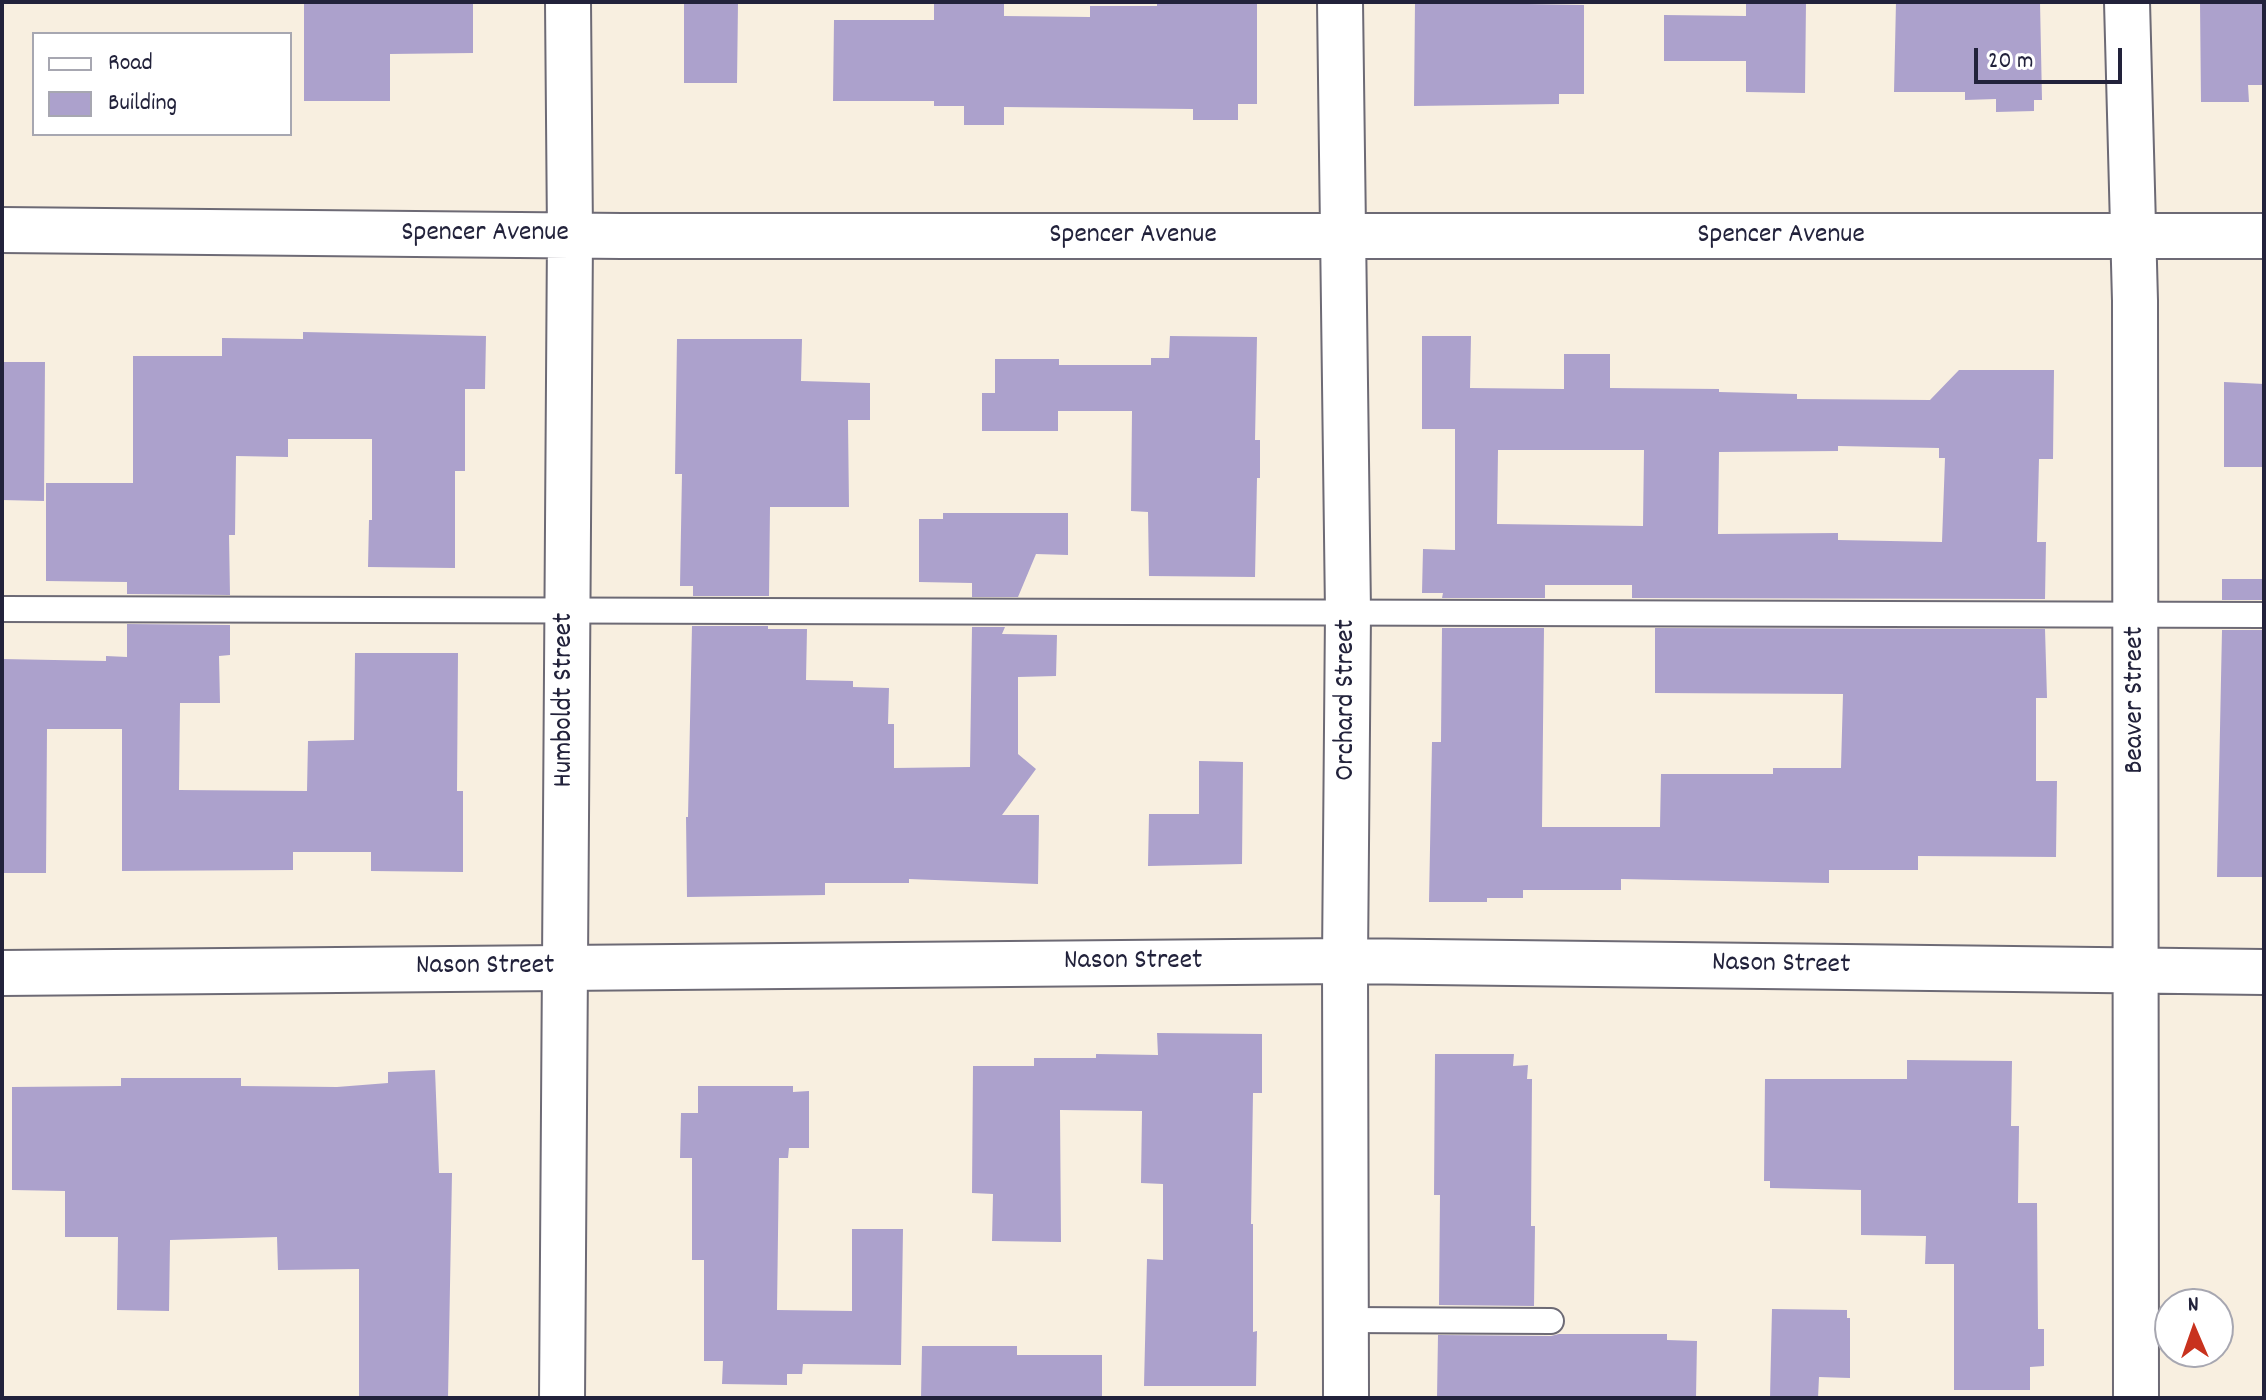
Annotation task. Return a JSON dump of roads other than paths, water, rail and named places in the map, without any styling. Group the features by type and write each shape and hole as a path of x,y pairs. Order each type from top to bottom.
{"street":[{"name":"Humboldt Street","path":"562,1398 570,235 568,2"},
{"name":"Orchard Street","path":"1340,2 1348,612 1346,1398"},
{"name":"Beaver Street","path":"2127,2 2137,615 2136,1398"},
{"name":"Spencer Avenue","path":"2,230 570,235 2264,236"},
{"name":"Nason Street","path":"2,973 1345,961 2264,972"}],"lane":[{"path":"2,609 2264,615"},
{"path":"1346,1320 1551,1321"}]}
